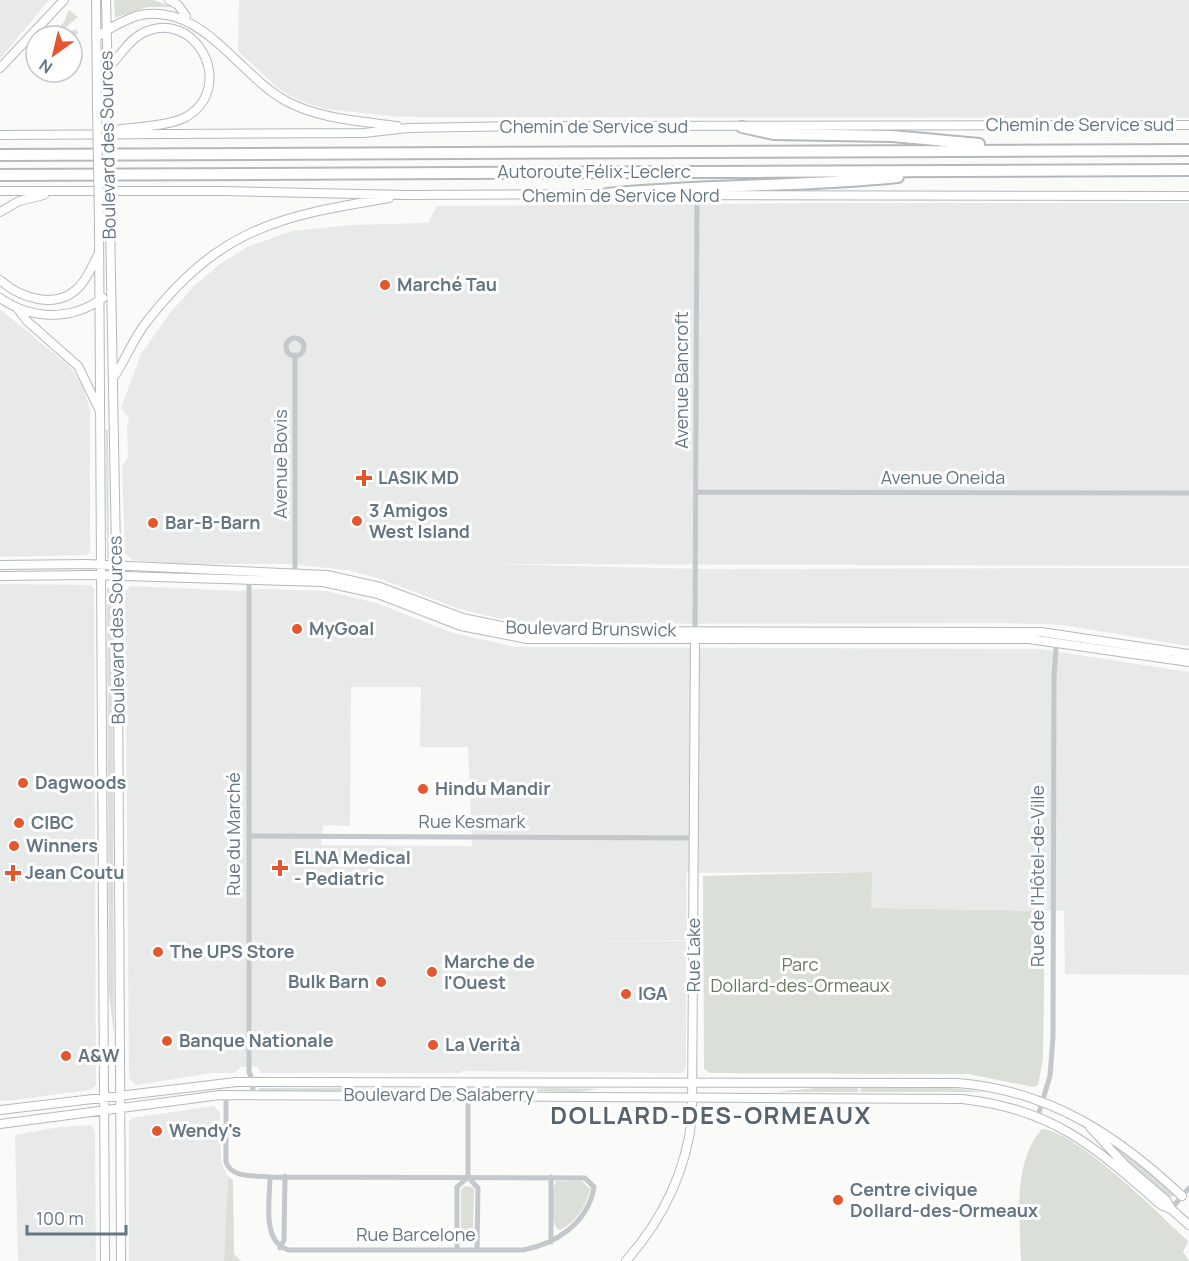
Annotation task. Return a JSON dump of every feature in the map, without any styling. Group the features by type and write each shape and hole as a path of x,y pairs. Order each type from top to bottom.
{"highway":[{"path":"742,127 774,134 892,136 1045,150"},
{"name":"Autoroute Félix-Leclerc","path":"0,154 1189,150"},
{"name":"Autoroute Félix-Leclerc","path":"0,175 1189,170"},
{"path":"607,194 681,186 828,184 961,171"}],"main road":[{"path":"0,68 64,0"},
{"name":"Boulevard des Sources","path":"96,0 100,300 105,1261"},
{"name":"Boulevard des Sources","path":"106,0 117,576 121,1261"},
{"path":"169,0 178,5 186,17"},
{"path":"96,38 106,29 149,12 170,12 186,17 203,28 268,89 297,107 324,115 408,128"},
{"path":"92,134 173,122 186,117 202,102 210,77 207,58 200,46 184,33 167,28 153,29 136,37 109,67"},
{"name":"Chemin de Service sud","path":"0,135 172,136 364,133 408,128 1189,125"},
{"path":"0,191 54,193"},
{"name":"Chemin de Service Nord","path":"54,193 222,191 405,195 1189,196"},
{"path":"0,212 19,201 54,193"},
{"path":"112,379 148,319 208,258 231,242 284,219 405,195"},
{"path":"0,280 26,296 45,300 59,298 81,285 99,254"},
{"path":"0,298 18,309 37,314 57,315 80,310 111,292"},
{"path":"18,309 27,321 78,366 99,409"},
{"name":"Boulevard Brunswick","path":"0,565 101,565 309,581 353,587 387,597 455,624 511,637 1013,631 1189,662"},
{"name":"Boulevard Brunswick","path":"0,576 249,576 296,572 358,580 458,617 506,628 546,632 695,635"},
{"name":"Rue Lake","path":"626,1261 657,1221 675,1186 689,1141 694,1096 695,635"},
{"name":"Boulevard Brunswick","path":"1056,638 1189,654"},
{"name":"Boulevard De Salaberry","path":"0,1110 218,1083 253,1082 957,1083 999,1089 1043,1102 1084,1122 1117,1140 1182,1196"},
{"name":"Boulevard De Salaberry","path":"0,1124 226,1095 962,1098 1010,1107 1038,1116 1083,1140 1161,1205 1171,1209"},
{"path":"33,1107 34,1120"},
{"name":"Boulevard De Salaberry","path":"1084,1122 1125,1165 1166,1200 1171,1209 1189,1225"}],"street":[{"name":"Avenue Bancroft","path":"695,635 697,196"},
{"name":"Avenue Bovis","path":"295,355 296,572"},
{"name":"Avenue Oneida","path":"697,492 1189,493"},
{"name":"Rue du Marché","path":"249,576 249,1072 253,1082 253,1095"},
{"name":"Rue de l'Hôtel-de-Ville","path":"1038,1116 1051,1069 1053,1037 1056,638"},
{"name":"Rue Kesmark","path":"249,836 694,838"},
{"path":"468,1082 468,1177 478,1188 477,1250"},
{"name":"Rue Barcelone","path":"226,1095 228,1167 236,1174 270,1177 585,1178 594,1187 587,1209 577,1223 551,1242 523,1250 280,1248"},
{"path":"270,1177 271,1235 280,1248 284,1240 285,1176"},
{"path":"457,1250 457,1187 468,1177"},
{"path":"551,1177 551,1242"},
{"path":"1171,1209 1189,1188"}],"shaded area":[{"path":"0,0 49,0 29,24 24,24 24,30 0,59"},
{"path":"239,0 1189,0 1189,118 400,117 325,109 298,100 280,90 238,51"},
{"path":"1189,203 1189,566 489,564 703,569 1189,568 1189,646 1062,625 1006,623 523,624 459,609 381,579 347,570 288,564 181,564 132,560 125,553 122,467 128,457 127,425 129,418 121,408 141,354 170,313 194,286 220,264 247,247 292,231 350,225 428,223 437,206"},
{"path":"0,309 69,366 83,387 90,410 90,551 87,555 0,557"},
{"path":"0,584 91,585 94,589 96,1085 90,1090 0,1101"},
{"path":"130,586 239,591 262,589 326,591 376,603 453,633 515,647 1040,649 1189,672 1189,975 1065,974 1064,911 871,908 871,872 686,873 687,940 578,942 686,941 686,1067 682,1073 462,1071 461,1073 261,1073 257,1066 241,1067 234,1073 212,1073 136,1085 129,1078 125,593","holes":["351,687 421,687 420,747 468,747 472,846 321,845 323,825 350,826"]},
{"path":"214,1106 220,1113 221,1161 228,1177 224,1261 129,1261 129,1121 132,1118"},
{"path":"92,1125 95,1133 96,1261 18,1261 15,1135 59,1127"}],"green space":[{"path":"114,0 153,0 173,7 148,7 115,18"},
{"path":"69,10 78,17 70,24 62,24"},
{"path":"106,430 108,430 109,559 107,559"},
{"path":"107,588 112,588 114,1035 109,991"},
{"name":"Parc Dollard-des-Ormeaux","path":"872,872 871,908 1045,911 1043,1059 1038,1085 1033,1087 968,1074 710,1073 704,1069 703,876"},
{"path":"259,1088 425,1088 374,1092 259,1091"},
{"path":"815,1088 858,1088 858,1092 775,1092"},
{"path":"861,1088 953,1088 986,1092 860,1092"},
{"path":"601,1089 577,1092 495,1090"},
{"path":"1042,1129 1058,1134 1076,1144 1118,1176 1188,1241 1183,1252 1189,1261 1021,1261 1019,1210 1022,1174 1032,1142"},
{"path":"1116,1141 1176,1196 1166,1197 1126,1163 1111,1146"},
{"path":"228,1177 233,1180 234,1254 241,1261 224,1261"},
{"path":"556,1181 582,1181 590,1189 579,1213 559,1230 554,1221 552,1207"},
{"path":"465,1186 474,1188 473,1237 467,1244 461,1239 461,1190"}],"place":[{"name":"Marché Tau","path":"385,285"},
{"name":"LASIK MD","path":"364,478"},
{"name":"3 Amigos West Island","path":"357,521"},
{"name":"Bar-B-Barn","path":"153,523"},
{"name":"MyGoal","path":"297,629"},
{"name":"Dagwoods","path":"23,783"},
{"name":"Hindu Mandir","path":"423,789"},
{"name":"CIBC","path":"19,823"},
{"name":"Winners","path":"14,846"},
{"name":"ELNA Medical - Pediatric","path":"280,868"},
{"name":"Jean Coutu","path":"13,873"},
{"name":"The UPS Store","path":"158,952"},
{"name":"Marche de l'Ouest","path":"432,972"},
{"name":"Bulk Barn","path":"381,982"},
{"name":"IGA","path":"626,994"},
{"name":"Banque Nationale","path":"167,1041"},
{"name":"La Verità","path":"433,1045"},
{"name":"A&W","path":"66,1056"},
{"name":"Wendy's","path":"157,1131"},
{"name":"Centre civique Dollard-des-Ormeaux","path":"838,1200"}],"district":[{"name":"DOLLARD-DES-ORMEAUX","path":"711,1116"}]}
